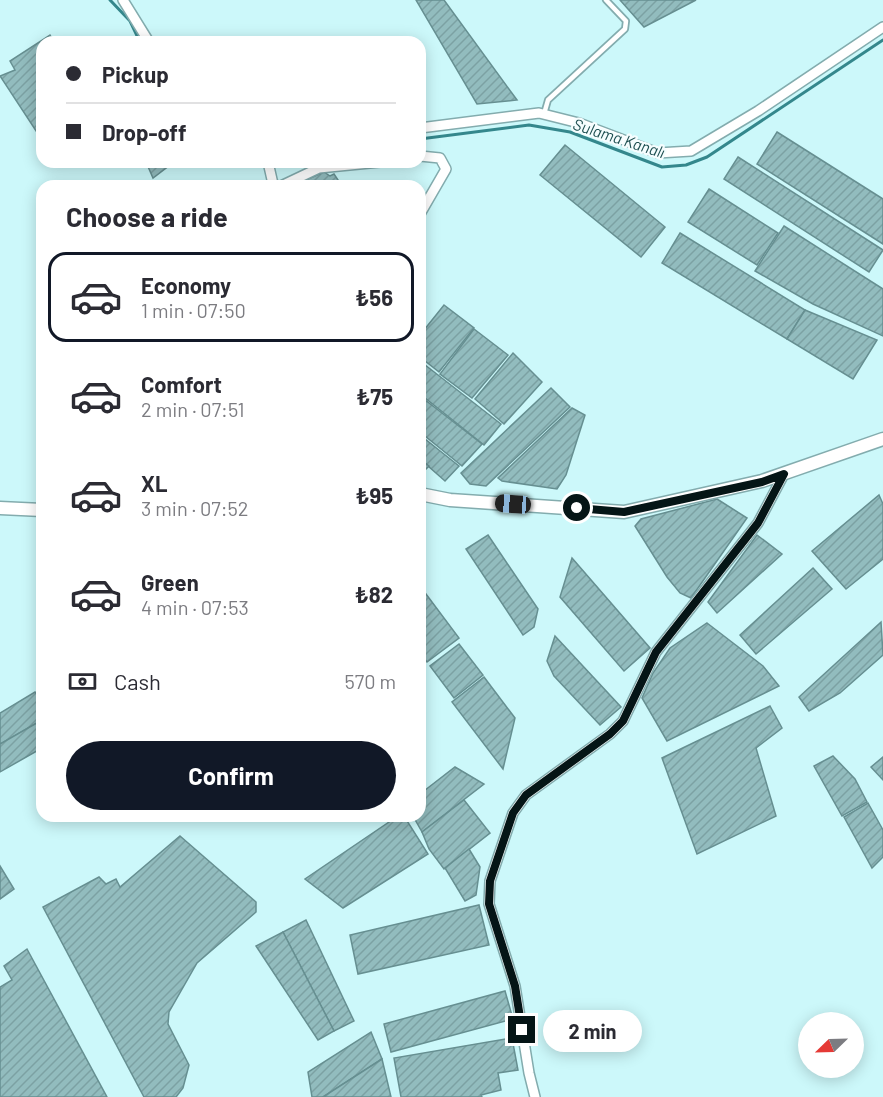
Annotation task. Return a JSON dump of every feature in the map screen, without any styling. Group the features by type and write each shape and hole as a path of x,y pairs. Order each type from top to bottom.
{"street":[{"path":"123,0 145,36"},
{"path":"426,127 518,115 544,114 579,123 658,153 690,151 759,111 883,27"},
{"path":"426,157 440,158 446,169 426,204"},
{"path":"292,180 319,168"},
{"path":"426,495 450,500 624,512 762,482 883,439"},
{"path":"535,1097 515,986 489,904 490,881 513,813 526,795 610,734 623,721 656,652 758,523 784,474"},
{"path":"0,508 36,510"}],"lane":[{"path":"544,114 548,100 625,28 626,21 606,0"}],"building":[{"path":"416,0 444,0 517,100 477,104"},
{"path":"620,0 696,0 644,27"},
{"path":"36,44 36,131 0,76 15,70 10,61"},
{"path":"777,132 883,199 883,244 757,164"},
{"path":"565,145 665,227 641,257 540,175"},
{"path":"738,157 883,250 869,272 724,179"},
{"path":"149,168 166,168 153,178"},
{"path":"324,172 330,176 334,174 338,180 306,180"},
{"path":"709,189 778,233 757,265 688,222"},
{"path":"784,226 883,289 883,336 813,304 755,271"},
{"path":"680,233 805,310 787,339 662,263"},
{"path":"444,305 474,328 439,372 426,362 426,328"},
{"path":"805,310 877,340 853,379 787,339"},
{"path":"474,329 508,355 472,398 440,374"},
{"path":"513,353 542,382 504,424 475,399"},
{"path":"426,366 501,424 484,445 426,399"},
{"path":"551,388 570,407 486,486 470,484 461,473"},
{"path":"426,401 482,444 462,466 426,437"},
{"path":"572,408 585,415 566,475 557,489 502,481 498,478"},
{"path":"426,440 459,466 445,481 426,464"},
{"path":"879,495 883,504 883,559 846,589 812,551"},
{"path":"717,499 747,518 691,598 680,593 667,577 635,526 641,519"},
{"path":"488,535 538,609 534,627 523,635 466,549"},
{"path":"757,535 782,554 717,613 708,602"},
{"path":"572,558 650,648 624,671 560,597"},
{"path":"813,568 832,589 756,654 740,635"},
{"path":"426,594 459,638 426,661"},
{"path":"881,622 883,655 840,693 809,711 799,697"},
{"path":"707,623 763,666 779,686 667,741 642,698 653,673 670,648"},
{"path":"555,636 621,707 600,725 554,676 547,661"},
{"path":"459,644 483,675 454,698 430,666"},
{"path":"484,677 515,718 503,769 452,702"},
{"path":"36,693 36,723 0,744 0,713"},
{"path":"770,706 782,728 756,748 776,816 697,854 662,758"},
{"path":"36,723 36,751 0,772 0,744"},
{"path":"833,756 855,779 867,802 842,816 814,766"},
{"path":"883,757 883,780 871,767"},
{"path":"455,767 484,784 422,832 416,822 426,822 426,789"},
{"path":"464,800 490,833 444,869 429,849 422,832"},
{"path":"868,803 883,830 883,857 872,868 844,817"},
{"path":"389,822 408,822 428,854 343,908 305,879"},
{"path":"180,836 256,902 256,912 197,963 169,1012 168,1024 189,1065 183,1088 176,1097 144,1097 43,907 99,877 106,884 116,879 120,887"},
{"path":"469,849 480,867 476,895 465,901 445,868"},
{"path":"0,866 14,889 0,899"},
{"path":"479,905 489,945 358,974 350,935"},
{"path":"306,920 354,1021 334,1031 283,932"},
{"path":"283,932 334,1031 318,1040 256,946"},
{"path":"27,949 107,1097 0,1097 0,987 12,980 4,966"},
{"path":"505,991 513,1019 391,1052 384,1024"},
{"path":"371,1032 382,1059 323,1097 312,1097 308,1072"},
{"path":"512,1038 518,1070 498,1073 501,1090 481,1095 482,1097 401,1097 394,1058"},
{"path":"382,1059 391,1097 323,1097"}],"waterway":[{"name":"Sulama Kanalı","path":"110,0 130,21 137,36"},
{"name":"Sulama Kanalı","path":"426,138 529,125 570,132 662,167 686,165 707,157 883,40"}],"route":[{"path":"522,1030 515,986 489,904 490,881 513,813 526,795 610,734 623,721 656,652 758,523 775,495 784,474 762,482 624,512 577,508"}]}
